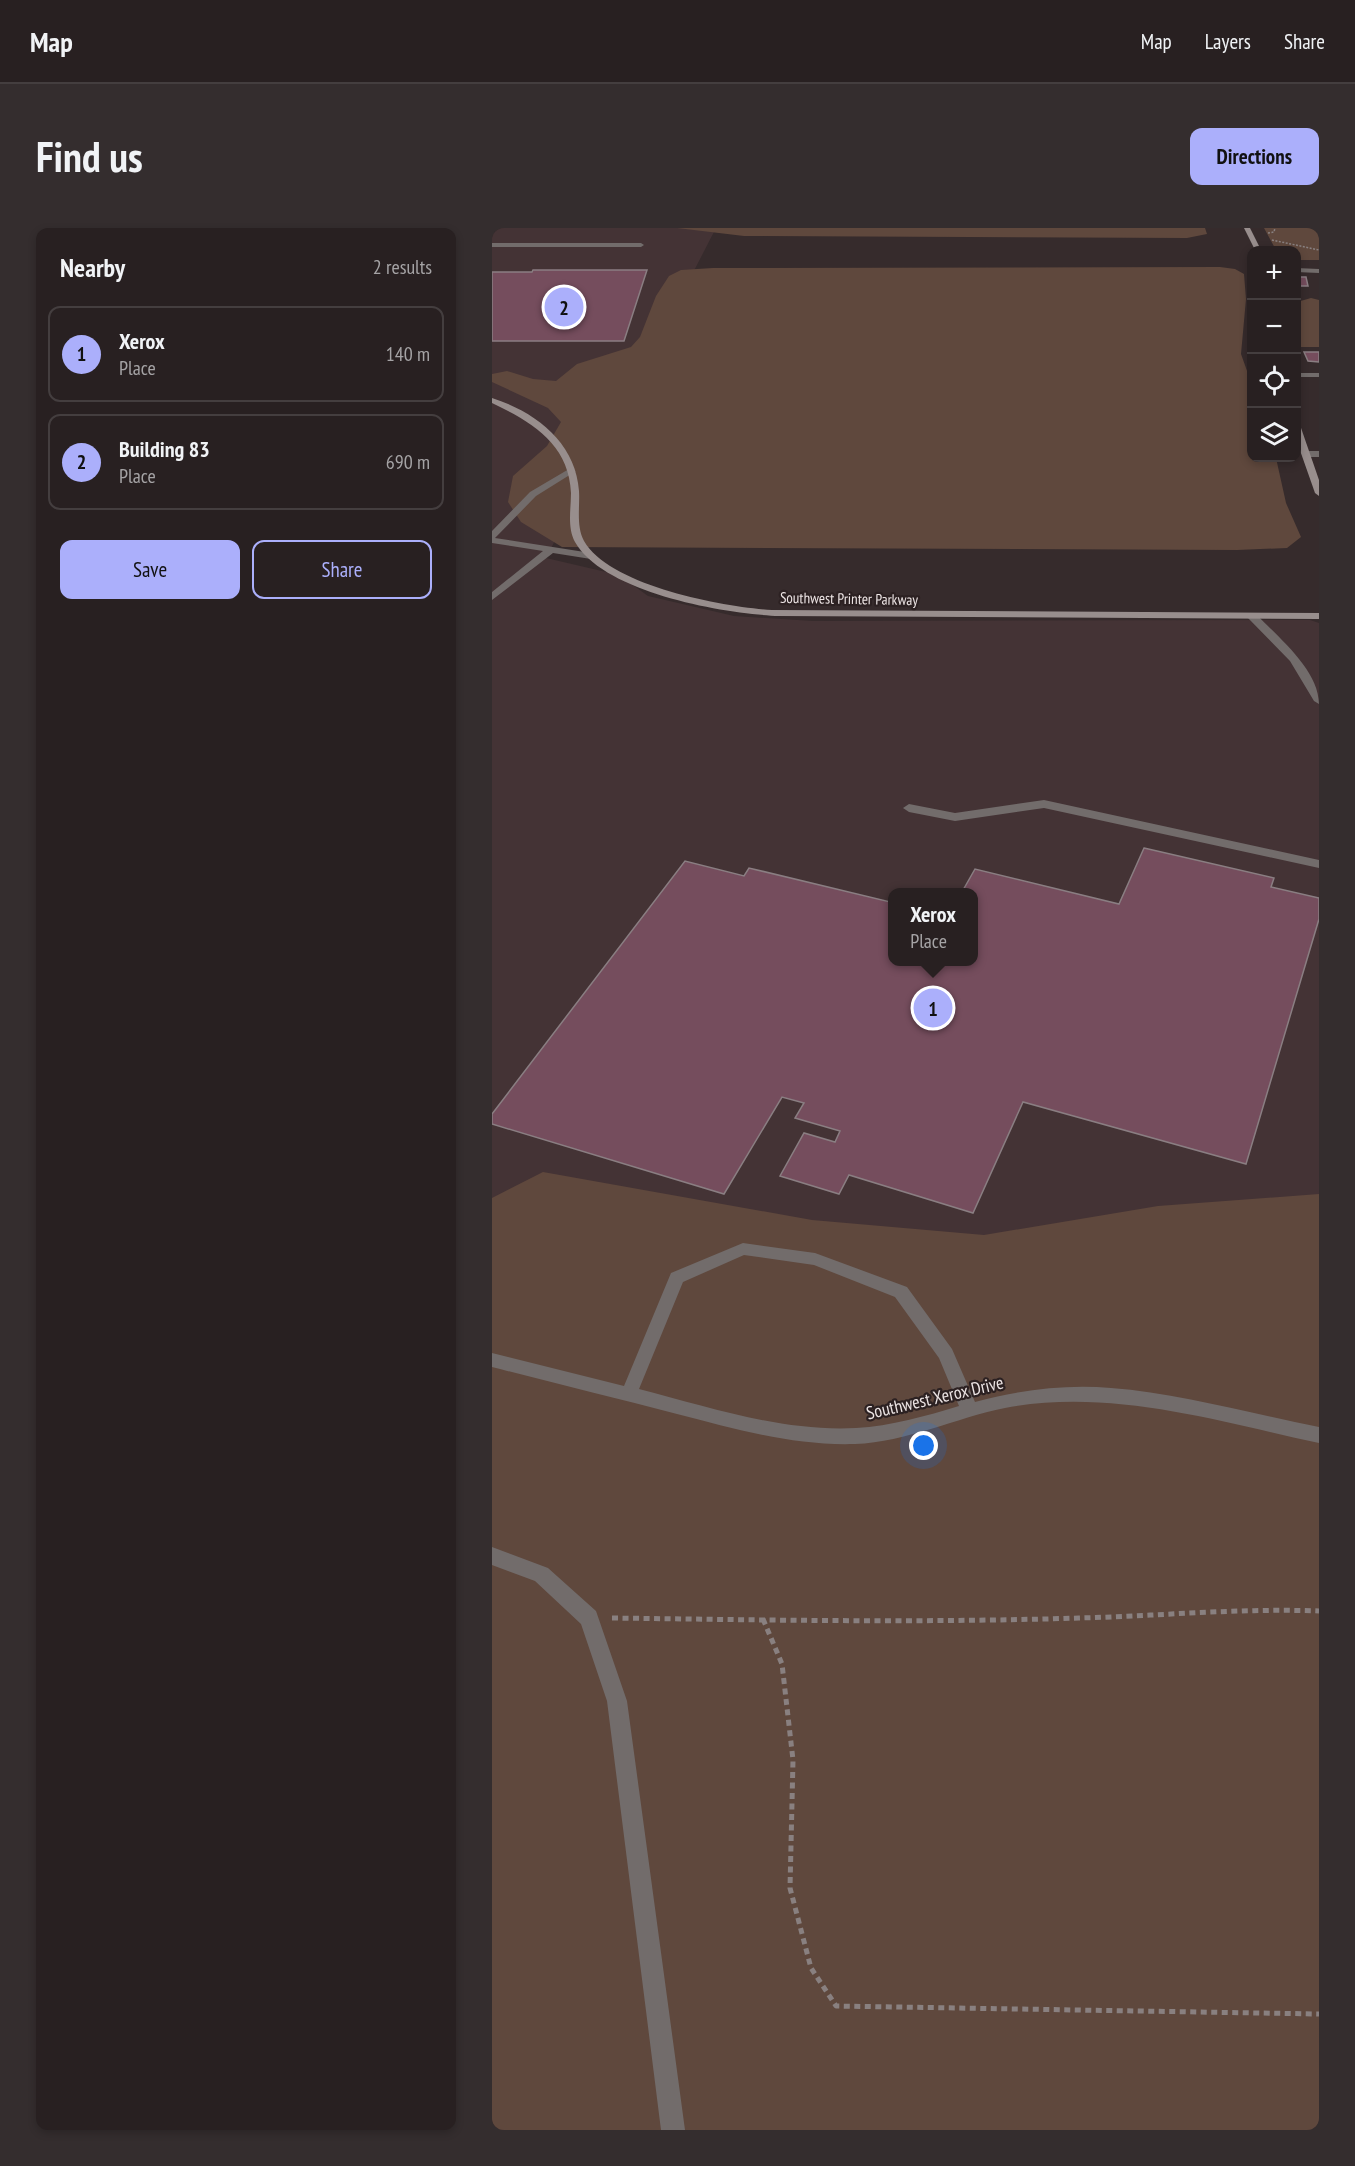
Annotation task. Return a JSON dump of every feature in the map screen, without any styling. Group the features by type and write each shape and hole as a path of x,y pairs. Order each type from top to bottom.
{"street":[{"path":"1247,228 1256,246"},
{"path":"492,245 641,245"},
{"path":"1301,262 1319,263"},
{"path":"1301,270 1319,271"},
{"path":"1301,375 1319,375"},
{"name":"Southwest Printer Parkway","path":"492,400 517,411 546,431 567,456 572,471 576,531 584,548 591,556 619,575 657,590 706,604 751,612 834,614 1319,616"},
{"path":"1301,437 1319,493"},
{"path":"1308,454 1319,454"},
{"path":"492,538 533,494 572,471"},
{"path":"492,538 591,556"},
{"path":"492,597 549,550"},
{"path":"1252,616 1294,659 1319,701"},
{"path":"909,808 954,817 1044,804 1319,864"},
{"path":"628,1395 677,1278 743,1249 815,1259 901,1292 946,1354 970,1411"},
{"name":"Southwest Xerox Drive","path":"492,1360 755,1426 806,1434 856,1436 905,1429 1005,1401 1057,1395 1111,1395 1164,1403 1319,1435"},
{"path":"492,1556 541,1574 589,1618 617,1701 673,2130"}],"path":[{"path":"1267,233 1274,232 1275,228"},
{"path":"1271,240 1319,250"},
{"path":"589,1618 870,1621 1079,1618 1269,1609 1319,1611"},
{"path":"763,1619 782,1664 793,1760 790,1888 811,1968 836,2006 1319,2014"}],"shaded area":[{"path":"492,228 716,228 546,558 619,575 648,596 734,616 813,621 1310,620 1319,623 1319,2130 492,2130"},
{"path":"677,228 1205,228 1207,234 1187,238 744,236"},
{"path":"1264,228 1319,228 1319,260 1301,260 1301,246 1274,246"},
{"path":"1220,267 1235,269 1244,274 1246,299 1241,354 1247,371 1247,462 1277,462 1286,503 1301,537 1287,548 1237,550 562,547 521,522 508,502 513,476 547,446 561,422 548,408 492,382 492,374 507,371 533,379 556,381 577,364 631,347 640,337 656,296 669,276 681,270 713,268"},
{"path":"1311,298 1319,300 1319,347 1301,347 1301,301"},
{"path":"543,1172 812,1220 984,1235 1158,1206 1319,1194 1319,2130 492,2130 492,1198"}],"building":[{"path":"533,270 647,270 624,341 492,341 492,272 532,272"},
{"path":"1301,277 1306,277 1308,286 1301,286"},
{"path":"1304,352 1319,352 1319,362 1308,361"},
{"path":"1144,848 1274,878 1271,887 1319,898 1319,919 1246,1164 1023,1102 973,1213 849,1175 839,1194 780,1176 804,1133 835,1142 840,1131 795,1118 804,1103 782,1097 724,1194 492,1124 492,1114 685,861 744,876 749,868 888,902 888,966 978,966 978,888 964,888 975,869 1119,904"}],"place":[{"name":"Building 83","path":"564,307"},
{"name":"Xerox","path":"933,1008"}]}
